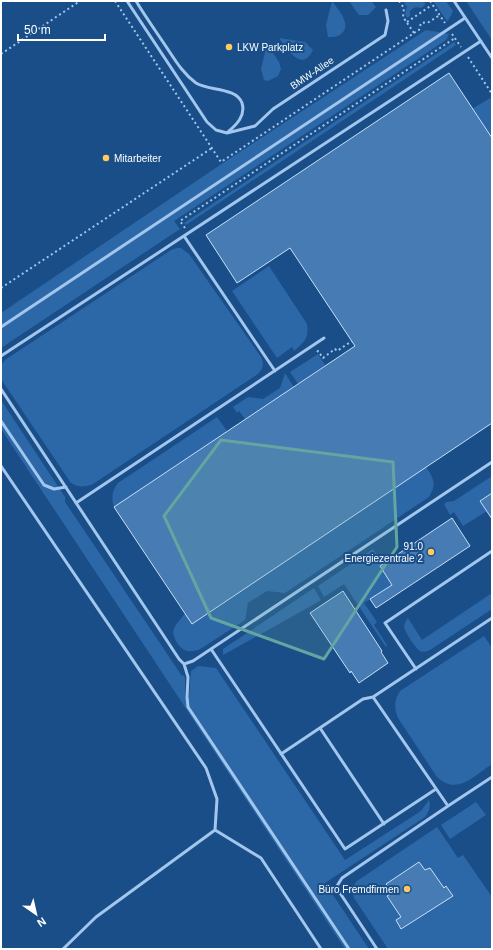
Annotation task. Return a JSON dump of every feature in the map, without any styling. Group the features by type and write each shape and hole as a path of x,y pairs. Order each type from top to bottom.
{"lane":[{"path":"127,1 207,122 216,130 227,133 238,123 242,113 242,102 232,92 197,84 187,76 136,1"},
{"path":"454,1 492,58"},
{"name":"BMW-Allee","path":"227,133 255,126 272,109 385,34 388,21 386,10"},
{"path":"1,327 465,18"},
{"path":"1,356 481,41"},
{"path":"184,236 275,371"},
{"path":"76,503 324,338"},
{"path":"1,389 179,659 184,664 188,677 188,707 349,949"},
{"path":"1,421 44,485 54,488 66,487"},
{"path":"184,664 193,661 492,462"},
{"path":"1,466 206,768 217,799 215,830"},
{"path":"416,669 385,623 492,551"},
{"path":"282,754 363,699 373,697 492,618"},
{"path":"211,648 345,850 436,789"},
{"path":"373,697 448,806"},
{"path":"320,728 384,824"},
{"path":"377,949 340,893 337,886 342,878 492,777"},
{"path":"63,949 96,917 215,830"},
{"path":"215,830 262,858 321,949"}],"path":[{"path":"1,54 80,1"},
{"path":"115,1 221,162 419,30 421,23 429,22 440,15"},
{"path":"399,1 404,8 403,17 414,33"},
{"path":"407,22 433,5"},
{"path":"188,233 180,221 455,38"},
{"path":"1,288 212,148"},
{"path":"312,356 318,351 323,358 335,349 337,351 352,341"}],"highlighted area":[{"path":"221,440 393,462 397,547 324,659 211,618 164,516"}],"shaded area":[{"path":"332,1 344,20 345,28 338,36 328,37 326,25"},
{"path":"349,1 371,1 376,7 368,15 359,15"},
{"path":"403,1 425,1 425,4 421,8 416,7 412,9 410,11 410,16 407,18 405,14 407,7"},
{"path":"433,1 446,1 453,11 447,21"},
{"path":"466,1 492,1 492,40"},
{"path":"426,30 449,34 446,40 174,221 180,229 1,348 1,313 220,165"},
{"path":"279,38 305,42 313,50 309,57 300,59 290,53"},
{"path":"454,42 456,45 186,225 184,223"},
{"path":"267,44 279,62 281,69 278,76 268,81 264,80 261,69"},
{"path":"492,97 492,138 472,109"},
{"path":"181,248 189,254 261,357 263,364 262,368 258,374 93,484 87,486 74,485 71,483 1,379 2,364 5,360 171,250"},
{"path":"269,266 307,324 307,336 301,345 294,351 292,347 277,358 232,291"},
{"path":"318,354 325,365 298,384 290,372"},
{"path":"285,373 294,387 245,419 239,411 237,413 233,407 248,397 263,399 280,388"},
{"path":"1,400 65,497 65,502 182,676 184,675 185,697 189,697 191,671 198,666 216,668 345,860 421,811 429,800 430,805 428,813 425,817 325,883 369,949 345,949 1,429"},
{"path":"217,417 227,431 114,507 113,494 118,483"},
{"path":"426,467 434,482 433,489 429,497 285,593 267,591 248,603 245,620 202,648 194,651 187,651 178,645 173,634 173,630 185,613"},
{"path":"492,476 492,493 480,501 487,511 463,526 454,512 450,515 444,504 454,501"},
{"path":"373,549 383,564 380,567 398,593 395,596 389,587 364,603 377,622 374,625 387,645 386,647 344,584 324,597 318,586"},
{"path":"314,588 321,600 223,655 223,649"},
{"path":"492,593 492,609 425,652 418,650 404,627 404,624 408,618 422,640"},
{"path":"484,636 492,648 492,764 465,782 452,785 437,777 398,718 395,707 396,701 400,691"},
{"path":"476,802 486,815 450,839 441,825"},
{"path":"437,827 458,858 463,855 492,897 492,949 388,949 354,898 353,889 357,881"}],"building":[{"path":"449,73 492,138 492,423 192,624 114,507 355,346 290,248 237,283 206,235"},
{"path":"492,493 492,519 480,501"},
{"name":"91.0 Energiezentrale 2","path":"452,518 470,546 376,608 370,599 392,585 380,566"},
{"path":"343,591 382,651 381,652 388,663 359,683 351,671 350,673 310,613"},
{"path":"419,862 425,870 430,868 444,888 446,886 453,896 401,929 396,920 401,917 387,896 392,893 386,884"}],"place":[{"name":"LKW Parkplatz","path":"229,47"},
{"name":"Mitarbeiter","path":"106,158"},
{"name":"91.0 Energiezentrale 2","path":"431,552"},
{"name":"Büro Fremdfirmen","path":"407,889"}]}
